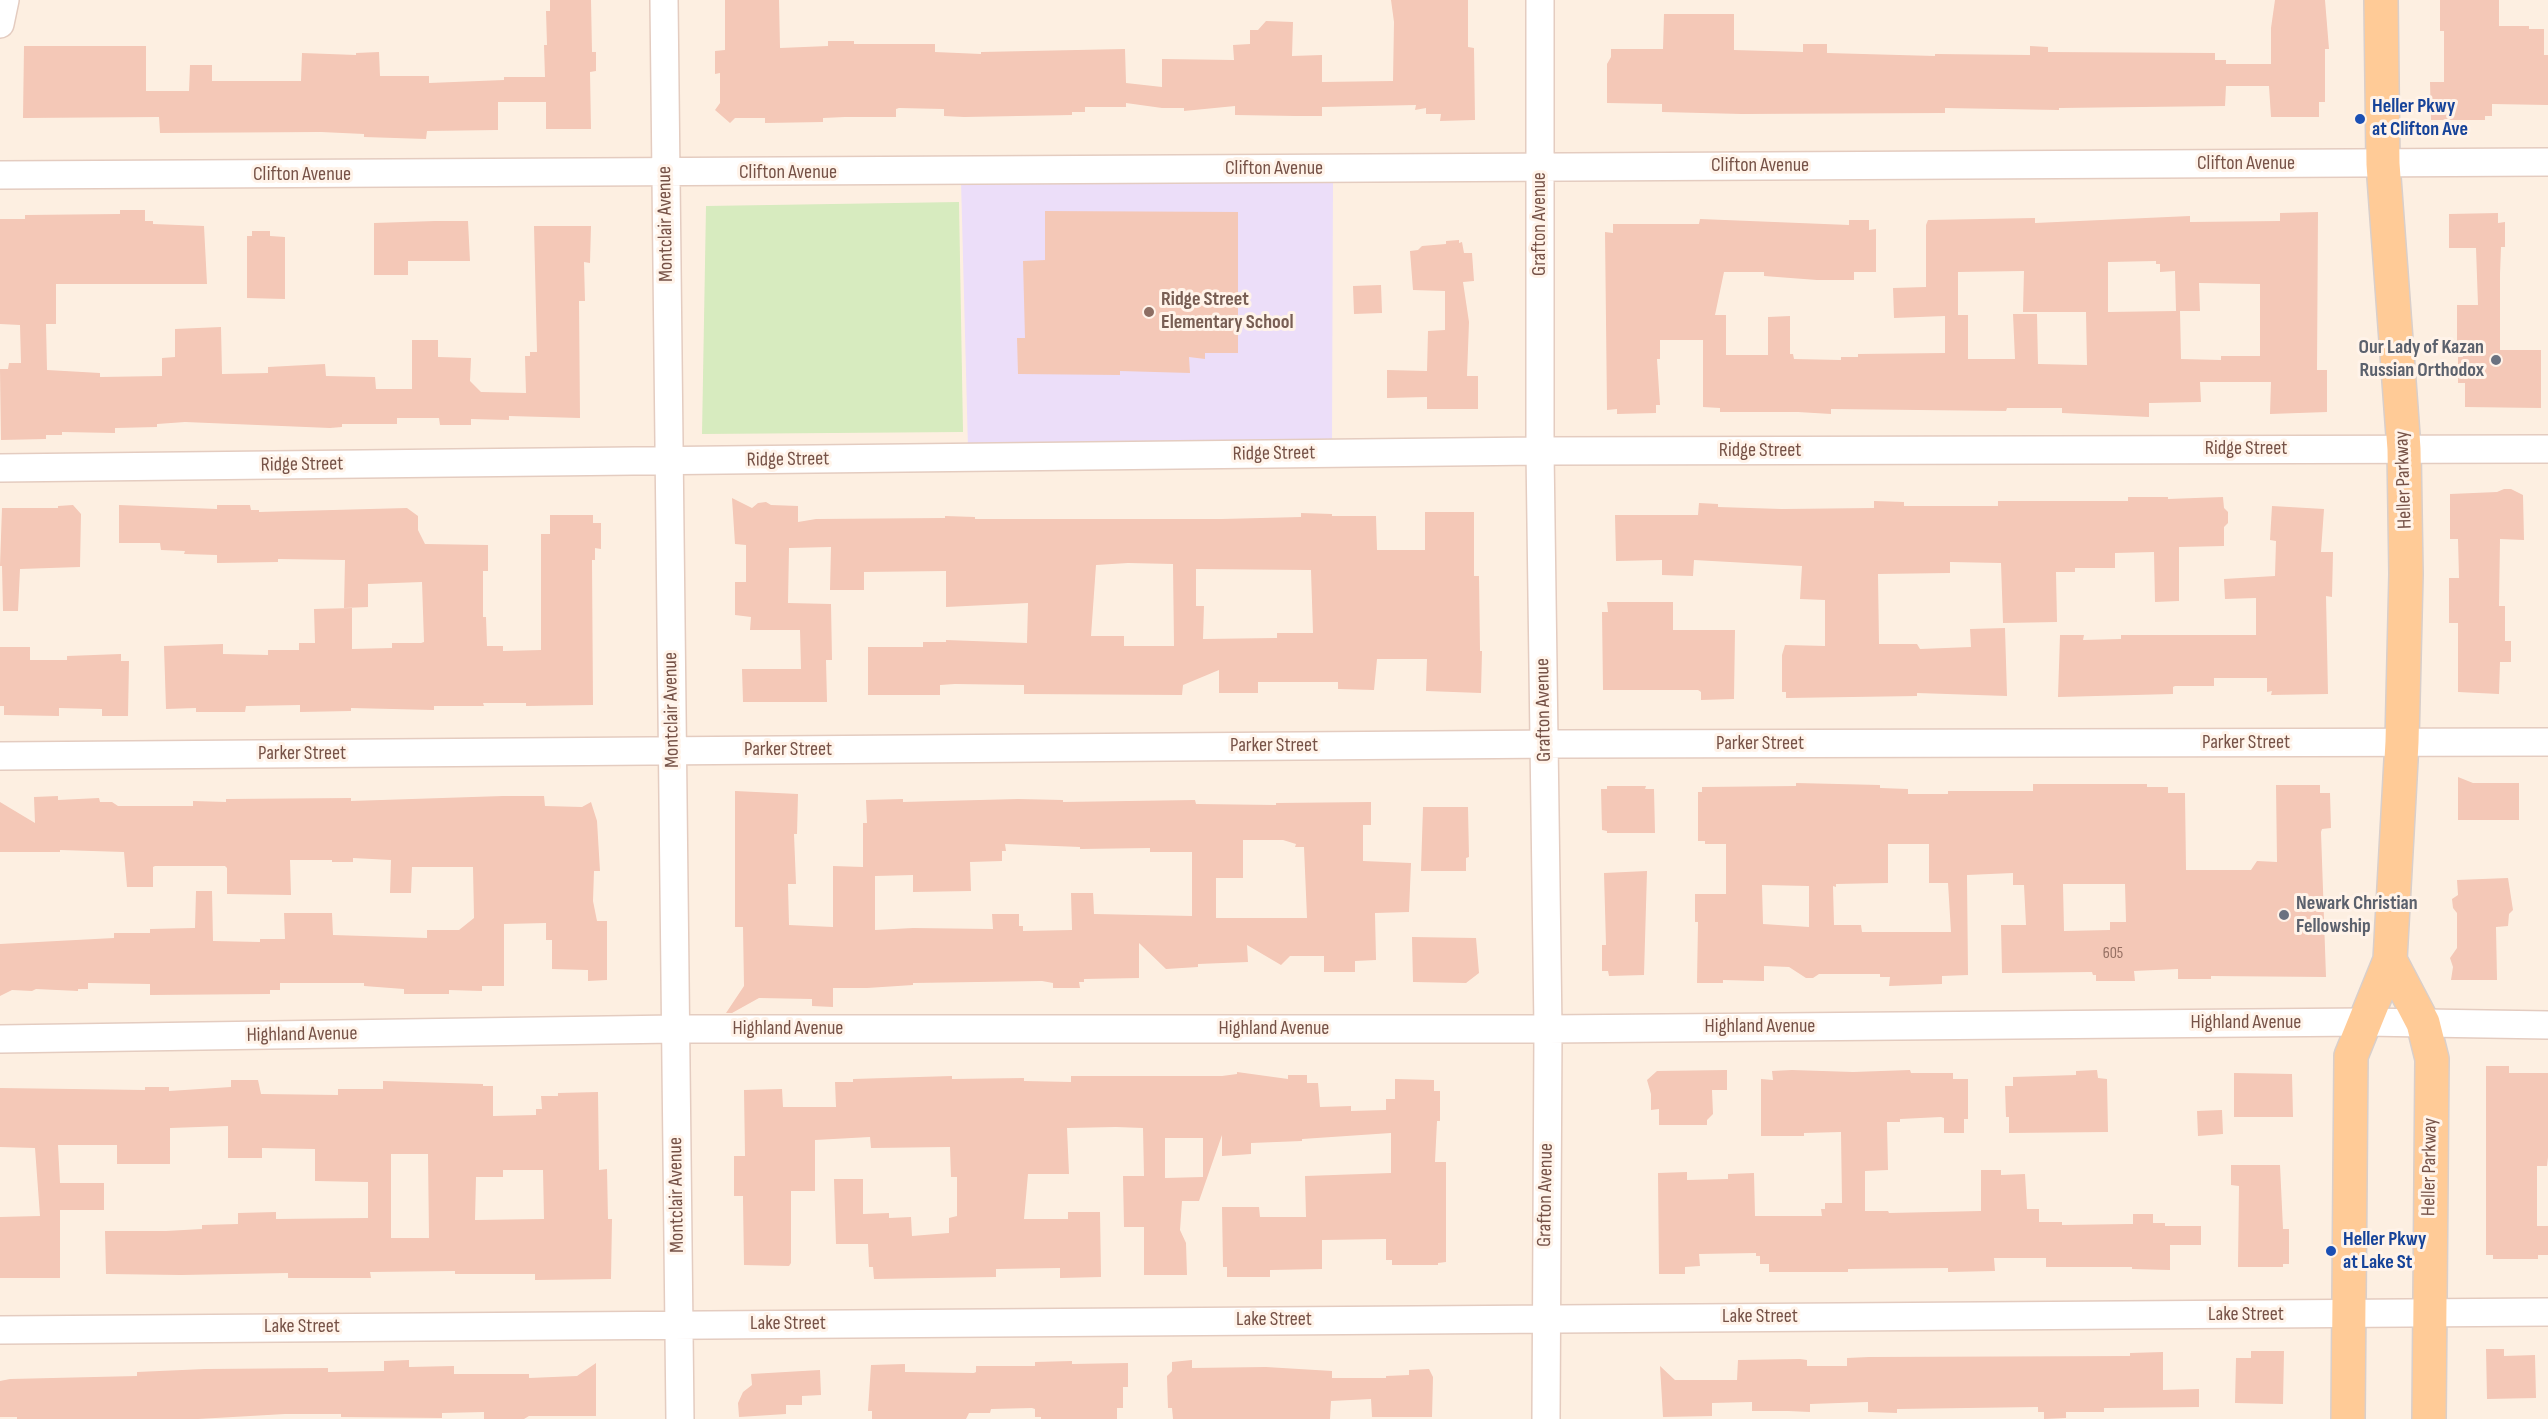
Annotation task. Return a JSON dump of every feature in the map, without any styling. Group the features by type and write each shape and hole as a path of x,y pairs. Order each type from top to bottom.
{"main road":[{"name":"Heller Parkway","path":"2348,1419 2351,1056 2390,960 2403,742 2406,574 2404,449 2383,164 2381,0"},
{"name":"Heller Parkway","path":"2390,960 2424,1023 2432,1059 2428,1313 2429,1419"}],"street":[{"path":"0,24 5,0"},
{"name":"Montclair Avenue","path":"664,0 680,1419"},
{"name":"Grafton Avenue","path":"1539,0 1540,451 1548,1029 1546,1419"},
{"name":"Clifton Avenue","path":"0,176 2548,162"},
{"name":"Ridge Street","path":"0,468 1540,451 2548,449"},
{"name":"Parker Street","path":"0,756 1545,744 2548,742"},
{"name":"Highland Avenue","path":"0,1039 675,1029 1548,1029 2365,1022 2548,1025"},
{"name":"Lake Street","path":"0,1330 2548,1312"}],"shaded area":[{"name":"Ridge Street Elementary School","path":"1333,178 1332,444 968,449 961,181"}],"green space":[{"path":"959,202 963,432 702,434 706,206"}],"building":[{"path":"550,0 591,0 592,52 596,52 596,71 590,72 591,129 546,129 546,102 498,102 498,130 427,131 426,139 364,137 364,134 321,132 160,133 159,117 23,118 24,46 146,46 146,91 189,91 190,65 212,65 212,81 301,81 302,53 356,55 356,53 379,52 380,76 429,76 429,83 504,80 504,77 545,77 546,11 550,11"},
{"path":"725,0 779,0 780,48 828,46 828,41 854,41 854,44 935,44 935,52 981,54 981,52 1125,49 1126,83 1162,87 1162,59 1234,60 1233,45 1250,44 1250,30 1258,30 1266,21 1293,22 1292,56 1322,55 1322,82 1393,81 1394,22 1391,0 1468,0 1468,47 1474,48 1475,120 1440,121 1441,114 1426,114 1426,108 1415,110 1416,105 1322,107 1322,116 1296,116 1235,115 1235,106 1184,111 1184,108 1162,108 1126,103 1126,107 1085,107 1085,112 1072,112 1072,115 964,117 944,116 944,109 899,108 896,109 896,117 823,118 823,122 765,123 765,118 735,118 730,123 715,110 720,103 720,73 715,74 715,51 725,50"},
{"path":"2275,0 2325,0 2329,49 2325,49 2325,102 2319,102 2319,117 2271,117 2269,86 2226,86 2225,106 2059,108 2059,110 1945,108 1945,113 1742,114 1662,112 1662,104 1607,103 1607,64 1611,57 1611,49 1663,49 1664,14 1734,14 1734,50 1803,52 1803,44 1827,44 1827,53 1935,56 1935,54 2030,55 2030,46 2048,47 2048,52 2215,53 2215,60 2226,60 2226,64 2271,64 2271,28"},
{"path":"2440,0 2499,0 2499,26 2529,26 2529,29 2544,29 2544,55 2548,55 2548,105 2492,104 2492,116 2485,116 2485,120 2431,120 2430,82 2444,82 2444,31 2440,31"},
{"path":"120,210 145,210 145,221 153,221 153,224 204,226 207,284 56,284 56,324 46,324 47,370 100,373 100,377 162,376 162,358 175,357 175,329 221,327 222,374 268,373 268,367 325,364 326,376 375,377 376,389 412,389 412,340 438,340 438,357 471,358 470,381 481,392 526,393 525,356 530,356 530,352 537,352 534,226 591,226 590,263 584,262 585,301 579,301 580,418 509,416 509,420 471,419 471,425 440,425 439,418 397,418 397,424 342,424 342,427 330,428 185,422 157,424 157,427 115,428 115,433 62,432 62,435 46,435 46,439 1,440 0,369 8,369 9,363 21,363 20,325 0,324 0,219 25,219 25,215 120,214"},
{"path":"1045,211 1238,212 1238,353 1205,353 1205,359 1189,357 1190,373 1120,371 1120,375 1018,374 1017,338 1025,338 1023,261 1045,260"},
{"path":"2318,212 2317,370 2327,370 2327,412 2270,414 2271,382 2200,382 2201,402 2149,403 2149,417 2062,413 2062,408 2007,408 2006,411 1831,409 1831,414 1720,412 1720,408 1703,407 1703,340 1660,340 1660,359 1657,359 1660,405 1656,405 1656,413 1617,414 1617,409 1607,410 1605,232 1613,233 1613,224 1699,224 1700,219 1849,225 1849,220 1869,220 1869,230 1876,229 1876,272 1854,272 1854,280 1817,280 1764,276 1764,272 1724,272 1715,315 1726,315 1726,355 1768,355 1768,317 1790,316 1790,354 1793,354 1794,359 1841,360 1841,357 1858,357 1858,354 1945,353 1945,316 1894,318 1893,288 1926,287 1926,225 1928,220 2035,218 2035,223 2190,216 2190,222 2280,221 2280,213","holes":["2156,261 2156,264 2160,264 2160,272 2175,271 2176,311 2108,312 2108,262","2024,271 2023,312 2086,312 2087,365 2038,364 2037,314 2013,314 2015,359 1968,359 1968,315 1958,315 1958,272","2199,283 2260,284 2260,356 2221,356 2221,360 2181,359 2180,311 2200,311"]},
{"name":"Our Lady of Kazan Russian Orthodox","path":"2498,213 2498,223 2505,222 2505,247 2501,247 2500,350 2541,350 2541,408 2465,407 2465,383 2458,383 2458,357 2463,357 2457,341 2457,305 2478,305 2476,248 2449,248 2449,214"},
{"path":"468,221 470,261 408,261 408,275 374,275 374,223"},
{"path":"252,231 270,231 270,236 285,237 285,299 247,298 247,236 252,236"},
{"path":"1459,240 1459,243 1462,242 1464,253 1472,253 1474,281 1463,282 1469,322 1467,376 1478,376 1478,409 1427,409 1427,397 1387,398 1387,370 1427,371 1428,331 1445,330 1445,291 1413,290 1410,251 1418,250 1422,246 1446,244 1446,241"},
{"path":"1381,285 1382,313 1354,314 1353,286"},
{"path":"2511,489 2523,495 2524,540 2500,539 2499,606 2505,606 2505,641 2511,641 2511,662 2500,662 2499,694 2458,692 2458,623 2449,623 2449,578 2459,578 2458,539 2450,539 2450,494 2497,492"},
{"path":"2128,497 2168,497 2168,499 2223,497 2224,508 2228,512 2228,523 2224,527 2224,546 2179,547 2179,601 2155,602 2154,552 2115,553 2115,568 2075,568 2075,572 2056,572 2057,622 2003,623 2001,563 1950,562 1950,573 1878,574 1879,644 1917,644 1920,649 1971,647 1970,629 2005,628 2007,696 1917,693 1917,696 1786,698 1786,692 1782,692 1782,655 1785,645 1825,646 1825,600 1800,599 1802,566 1694,560 1693,576 1662,575 1662,560 1616,561 1615,515 1698,515 1699,503 1718,504 1718,507 1782,509 1874,508 1874,501 1904,502 1904,506 1998,506 1998,501 2128,501"},
{"path":"732,498 752,508 758,503 766,502 771,505 798,506 798,522 816,519 945,518 945,516 975,517 975,519 1221,519 1301,517 1301,513 1376,516 1377,550 1425,550 1425,512 1474,512 1474,576 1479,576 1480,651 1482,651 1481,693 1426,691 1427,659 1377,659 1374,690 1338,689 1338,682 1258,682 1258,693 1219,693 1219,670 1183,685 1182,695 1024,694 1024,685 955,684 940,685 940,695 868,695 868,647 923,647 923,642 946,642 946,640 1027,643 1028,603 946,607 946,571 864,572 864,590 830,590 831,547 789,548 788,603 831,604 832,660 826,660 827,702 743,702 742,669 801,669 800,630 750,630 751,617 735,615 735,582 746,582 746,545 735,544","holes":["1173,564 1174,646 1124,646 1124,636 1091,636 1096,565","1196,569 1311,570 1313,633 1277,633 1277,638 1203,639 1204,606 1196,606"]},
{"path":"73,505 81,514 80,567 20,569 18,611 3,611 2,566 0,566 2,508 58,508 58,506"},
{"path":"119,505 217,509 217,505 250,505 251,510 259,510 259,512 407,508 418,516 418,530 425,544 488,545 488,571 483,571 483,617 486,617 487,646 503,646 503,651 541,650 541,534 550,534 550,515 593,515 593,523 601,523 601,549 595,548 595,560 592,560 593,705 526,706 526,703 483,703 484,706 434,706 434,710 351,708 351,711 300,712 300,705 246,706 245,712 196,712 196,708 166,709 164,646 223,644 223,654 268,655 268,650 299,650 299,643 315,643 314,609 352,608 352,649 392,648 392,643 421,643 424,642 422,582 368,584 368,607 344,608 345,560 278,559 278,562 217,563 217,555 184,554 185,551 161,550 160,543 119,543"},
{"path":"2272,506 2324,509 2321,552 2333,552 2332,597 2326,596 2328,694 2271,695 2272,691 2267,692 2267,678 2214,678 2214,686 2175,686 2173,694 2058,697 2060,635 2084,635 2083,640 2121,639 2121,635 2256,635 2256,598 2225,599 2224,579 2275,576 2276,541 2270,540"},
{"path":"1607,602 1673,602 1673,630 1735,630 1734,699 1701,700 1701,692 1698,690 1603,690 1602,612 1608,612"},
{"path":"0,647 30,647 30,660 67,660 67,656 121,654 121,661 129,661 128,716 102,716 102,709 59,708 59,716 4,715 4,706 0,706"},
{"path":"2458,777 2473,783 2519,783 2519,820 2458,820"},
{"path":"1796,783 1880,785 1880,788 1908,789 1908,794 1948,794 1948,791 2033,791 2033,784 2147,784 2147,787 2168,787 2168,793 2185,793 2186,870 2251,870 2257,861 2277,862 2276,785 2320,785 2320,793 2330,793 2331,828 2322,829 2321,832 2326,977 2211,976 2211,979 2178,979 2178,969 2134,971 2135,981 2096,981 2096,975 2092,972 2002,973 2001,925 2026,925 2024,885 2013,885 2013,873 1967,875 1968,975 1942,976 1942,984 1889,986 1890,977 1880,977 1880,974 1819,974 1813,978 1806,978 1789,967 1764,966 1764,981 1723,980 1723,983 1697,983 1698,922 1695,922 1695,894 1726,894 1726,844 1705,844 1705,841 1698,841 1698,792 1702,792 1702,787 1796,786","holes":["1888,844 1929,844 1929,883 1948,883 1951,932 1862,932 1861,925 1834,925 1833,886 1836,887 1836,884 1888,883","2063,884 2125,884 2126,922 2110,922 2110,930 2064,931","1762,885 1809,886 1809,927 1763,924"]},
{"path":"1607,786 1646,786 1645,789 1654,789 1655,833 1607,833 1602,830 1601,789 1607,789"},
{"path":"735,791 798,794 797,834 794,834 796,884 788,884 789,925 833,927 833,866 863,867 863,823 867,823 866,800 903,799 903,802 1018,799 1063,800 1063,802 1195,800 1196,804 1276,805 1276,803 1371,802 1371,825 1363,825 1363,861 1411,863 1409,912 1375,913 1376,960 1355,961 1355,972 1324,972 1324,956 1290,956 1281,965 1247,945 1248,962 1198,964 1198,967 1166,969 1139,943 1139,978 1084,979 1084,982 1079,982 1080,988 1053,988 1053,983 1042,981 913,983 913,985 867,988 833,988 833,1007 812,1006 812,999 759,998 732,1013 726,1013 744,986 743,927 735,927","holes":["1243,840 1283,840 1296,844 1295,847 1304,847 1307,918 1216,918 1216,878 1243,878","1005,844 1080,847 1080,849 1150,848 1150,852 1192,852 1192,916 1094,914 1093,893 1071,893 1072,930 1023,931 1023,926 1019,926 1019,914 992,914 993,929 875,930 875,876 913,875 913,892 971,891 970,862 1002,861 1002,851 1006,851"]},
{"path":"58,796 58,800 99,798 100,802 112,802 118,806 193,806 193,801 226,802 226,799 351,798 351,801 503,796 544,796 545,806 582,807 591,802 597,821 600,871 594,871 593,901 597,921 607,921 607,980 588,981 588,970 552,969 552,940 546,940 546,923 504,924 504,986 482,986 482,991 449,990 449,994 404,994 404,989 364,986 364,983 280,983 280,990 270,990 270,994 150,995 150,984 88,983 88,989 78,989 78,991 12,990 0,996 0,944 114,938 114,933 150,933 150,929 195,928 196,891 212,891 213,941 260,942 260,939 285,939 284,913 332,913 333,935 427,938 427,930 459,930 474,918 473,867 412,867 411,893 390,893 391,860 353,858 353,862 332,862 332,860 290,860 291,895 227,894 227,868 225,866 155,866 153,867 153,887 127,887 124,852 60,850 60,852 0,852 0,802 35,823 34,797"},
{"path":"1423,807 1468,807 1469,857 1466,858 1466,871 1421,871"},
{"path":"1647,871 1644,975 1609,976 1608,971 1602,971 1602,945 1606,945 1604,873"},
{"path":"2508,878 2513,910 2509,914 2508,926 2496,927 2497,980 2451,980 2453,967 2450,958 2457,948 2457,913 2453,908 2452,899 2458,895 2457,880"},
{"path":"1412,937 1476,938 1479,973 1466,983 1413,982"},
{"path":"2486,1066 2509,1066 2509,1073 2548,1073 2548,1157 2547,1166 2537,1166 2537,1226 2548,1226 2548,1255 2538,1255 2538,1259 2493,1259 2493,1255 2486,1255"},
{"path":"1727,1070 1727,1090 1712,1090 1713,1114 1707,1120 1707,1125 1659,1125 1659,1109 1651,1110 1651,1094 1647,1080 1657,1071"},
{"path":"1910,1070 1911,1073 1953,1073 1953,1079 1968,1079 1968,1119 1964,1119 1964,1133 1944,1133 1944,1118 1941,1117 1887,1122 1888,1170 1865,1171 1865,1211 1888,1211 1889,1213 1981,1211 1981,1170 2001,1170 2001,1175 2025,1174 2027,1209 2039,1209 2039,1222 2062,1222 2062,1225 2133,1224 2133,1214 2153,1214 2153,1223 2165,1223 2165,1226 2201,1226 2201,1245 2170,1245 2170,1270 2132,1269 2132,1267 2046,1267 2046,1258 1994,1258 1995,1271 1948,1272 1948,1268 1769,1272 1769,1264 1760,1264 1760,1256 1756,1256 1756,1253 1699,1254 1700,1266 1685,1267 1685,1274 1659,1274 1658,1173 1687,1172 1687,1180 1728,1179 1728,1174 1754,1173 1755,1216 1822,1216 1821,1209 1825,1209 1825,1203 1842,1203 1841,1132 1804,1133 1804,1136 1761,1136 1761,1079 1773,1080 1772,1071 1853,1072"},
{"path":"2097,1070 2098,1078 2107,1079 2108,1132 2009,1133 2005,1086 2013,1086 2013,1077 2076,1075 2076,1071"},
{"path":"1237,1072 1288,1079 1288,1075 1307,1075 1307,1083 1318,1083 1320,1107 1351,1106 1351,1111 1386,1110 1386,1099 1395,1099 1395,1079 1434,1080 1434,1091 1440,1091 1440,1121 1437,1121 1435,1162 1446,1162 1446,1262 1438,1263 1438,1265 1392,1265 1392,1260 1386,1260 1386,1239 1322,1240 1322,1269 1270,1270 1270,1277 1227,1277 1227,1267 1223,1267 1222,1207 1259,1207 1260,1217 1306,1217 1305,1176 1391,1173 1391,1133 1251,1143 1251,1154 1222,1156 1222,1135 1199,1201 1182,1201 1180,1230 1186,1243 1187,1275 1144,1275 1144,1227 1124,1227 1123,1176 1144,1176 1143,1128 1116,1127 1067,1128 1069,1174 1028,1174 1024,1219 1068,1219 1068,1212 1100,1212 1101,1277 1060,1278 1060,1268 996,1269 996,1277 874,1279 873,1267 869,1267 868,1244 836,1244 834,1179 863,1179 863,1214 889,1213 889,1218 911,1217 912,1236 949,1233 949,1218 957,1216 957,1177 951,1177 950,1147 871,1148 870,1137 815,1140 815,1191 791,1191 791,1263 789,1266 744,1265 743,1196 734,1196 734,1156 745,1156 744,1090 782,1089 783,1107 836,1107 835,1082 853,1082 853,1079 952,1076 952,1079 1024,1078 1024,1081 1071,1082 1071,1076 1222,1076 1237,1074","holes":["1165,1138 1203,1138 1203,1177 1165,1178"]},
{"path":"2234,1073 2292,1074 2293,1117 2234,1117"},
{"path":"231,1080 258,1080 261,1094 338,1095 338,1089 383,1089 383,1081 483,1084 483,1086 493,1086 493,1116 536,1115 536,1109 542,1109 541,1096 558,1096 558,1093 598,1092 599,1170 607,1169 608,1219 612,1219 611,1279 535,1280 535,1274 455,1274 455,1271 370,1272 371,1278 288,1278 288,1273 106,1274 105,1231 202,1229 202,1225 238,1224 238,1213 276,1212 276,1219 368,1218 368,1182 315,1181 315,1149 262,1148 262,1158 228,1158 228,1126 170,1128 170,1164 117,1164 117,1145 58,1145 60,1183 104,1183 104,1210 60,1210 60,1278 0,1278 0,1217 40,1216 35,1148 0,1147 0,1088 145,1090 145,1087 169,1087 169,1091 231,1087","holes":["391,1154 428,1154 429,1238 391,1238","503,1170 543,1170 544,1219 475,1220 476,1177 503,1177"]},
{"path":"2222,1110 2223,1134 2198,1136 2197,1111"},
{"path":"2231,1165 2280,1165 2283,1229 2289,1229 2289,1264 2283,1264 2283,1267 2238,1267 2239,1186 2231,1185"},
{"path":"2486,1349 2504,1349 2504,1356 2535,1355 2536,1398 2487,1399"},
{"path":"2251,1351 2284,1351 2283,1404 2235,1403 2236,1358 2251,1358"},
{"path":"2163,1352 2163,1390 2199,1389 2199,1407 2104,1408 2104,1412 2066,1412 2066,1418 2044,1419 2044,1412 2038,1412 2038,1407 1897,1409 1897,1413 1868,1412 1868,1402 1810,1404 1810,1412 1752,1411 1752,1402 1712,1403 1712,1416 1663,1417 1660,1366 1675,1380 1737,1380 1738,1360 1800,1359 1807,1360 1807,1366 1847,1366 1847,1358 1869,1357 2130,1356 2130,1353"},
{"path":"409,1360 409,1367 454,1366 454,1374 529,1374 529,1378 577,1376 596,1363 596,1416 484,1419 484,1412 442,1413 442,1418 341,1417 341,1414 285,1414 198,1419 17,1419 17,1417 0,1417 0,1381 10,1379 137,1376 137,1372 205,1369 328,1368 328,1372 384,1371 384,1361"},
{"path":"1192,1360 1192,1368 1266,1367 1332,1371 1332,1378 1386,1378 1386,1376 1409,1375 1409,1370 1429,1369 1433,1377 1432,1417 1372,1417 1371,1399 1331,1401 1330,1419 1173,1419 1172,1408 1168,1408 1167,1376 1172,1371 1172,1362"},
{"path":"1072,1361 1072,1364 1128,1363 1128,1387 1123,1387 1123,1408 1117,1408 1117,1419 1041,1419 1041,1417 1035,1417 1035,1409 1032,1408 991,1409 990,1413 969,1413 966,1419 872,1419 872,1411 868,1411 871,1365 905,1364 905,1372 974,1373 976,1366 1035,1366 1035,1362"},
{"path":"820,1370 821,1395 802,1396 802,1405 786,1405 786,1414 739,1417 738,1403 743,1392 752,1385 751,1374"}],"place":[{"name":"Heller Pkwy at Clifton Ave","path":"2360,119"},
{"name":"Ridge Street Elementary School","path":"1149,312"},
{"name":"Our Lady of Kazan Russian Orthodox","path":"2496,360"},
{"name":"Newark Christian Fellowship","path":"2284,915"},
{"name":"Heller Pkwy at Lake St","path":"2331,1251"}]}
